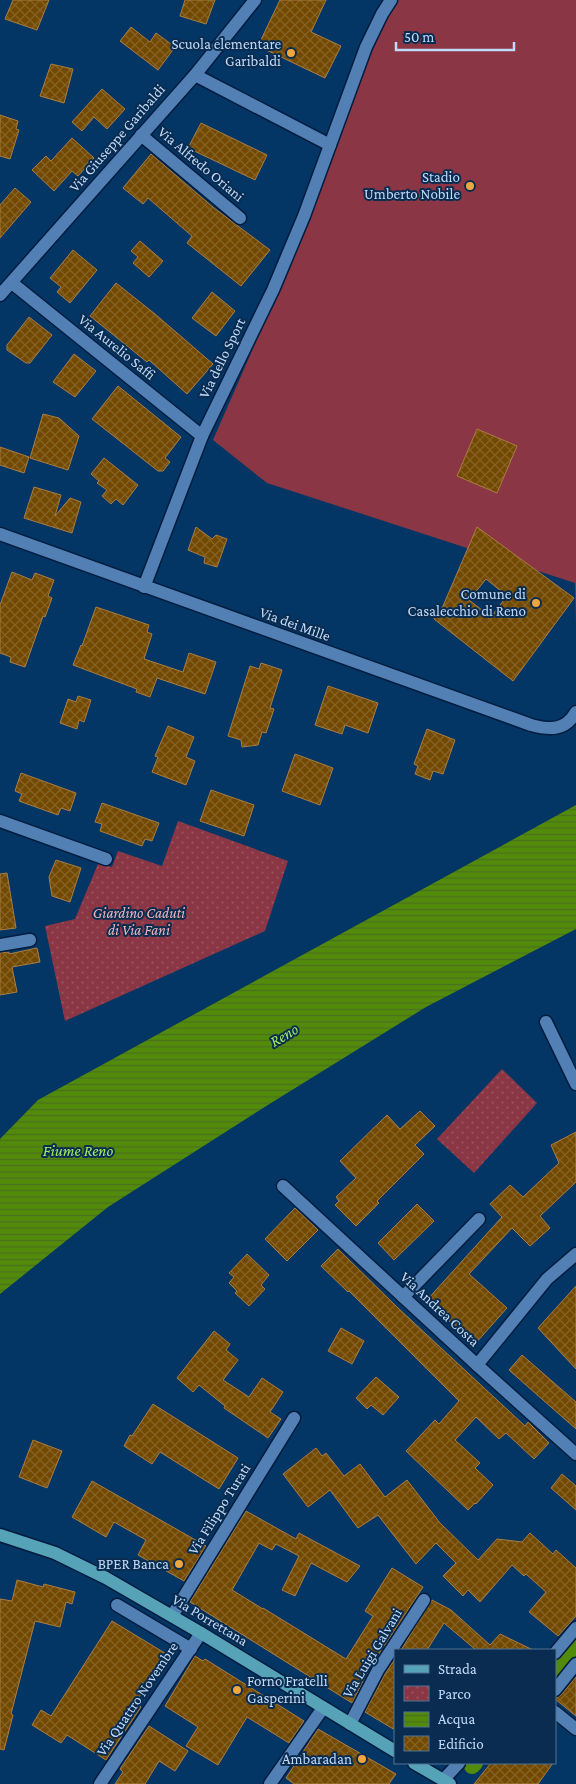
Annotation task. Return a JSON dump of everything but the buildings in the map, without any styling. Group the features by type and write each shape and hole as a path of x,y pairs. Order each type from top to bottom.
{"main road":[{"name":"Via Porrettana","path":"0,1535 46,1550 106,1578 201,1633 394,1750"},
{"path":"416,1764 447,1782"}],"street":[{"name":"Via Giuseppe Garibaldi","path":"0,295 195,75 254,0"},
{"name":"Via dello Sport","path":"144,587 202,436 273,290 304,216 366,47 391,0"},
{"path":"195,75 330,145"},
{"name":"Via Alfredo Oriani","path":"141,135 240,218"},
{"name":"Via Aurelio Saffi","path":"12,283 202,436"},
{"name":"Via dei Mille","path":"0,534 532,725 548,729 557,728 570,721 576,712"},
{"path":"0,821 106,859"},
{"path":"0,945 30,940"},
{"path":"546,1022 576,1084"},
{"name":"Via Andrea Costa","path":"283,1186 477,1366 576,1454"},
{"path":"403,1297 479,1219"},
{"path":"477,1366 547,1278 576,1254"},
{"name":"Via Filippo Turati","path":"172,1616 294,1418"},
{"name":"Via Luigi Galvani","path":"350,1724 378,1670 424,1600"},
{"path":"116,1605 191,1649"},
{"path":"556,1652 576,1628"},
{"name":"Via Quattro Novembre","path":"100,1784 201,1633"},
{"path":"556,1689 576,1664"},
{"path":"270,1784 323,1708"},
{"path":"556,1713 576,1730"},
{"path":"447,1782 458,1764"}],"green space":[{"path":"392,0 576,0 576,623 575,583 267,483 213,440 266,319 347,94"},
{"name":"Giardino Caduti di Via Fani","path":"178,821 288,861 265,931 65,1021 45,926 75,919 98,864 112,867 118,851 162,866"},
{"path":"502,1069 537,1103 474,1173 437,1139"}],"water":[{"name":"Fiume Reno","path":"576,805 576,929 426,1007 263,1108 108,1207 0,1294 0,1139 38,1100"}],"waterway":[{"path":"556,1668 576,1644"}],"place":[{"name":"Scuola elementare Garibaldi","path":"291,53"},
{"name":"Stadio Umberto Nobile","path":"470,186"},
{"name":"Comune di Casalecchio di Reno","path":"536,603"},
{"name":"BPER Banca","path":"179,1564"},
{"name":"Forno Fratelli Gasperini","path":"237,1690"},
{"name":"Ambaradan","path":"362,1759"}],"water label":[{"name":"Reno","path":"284,1035"}]}
